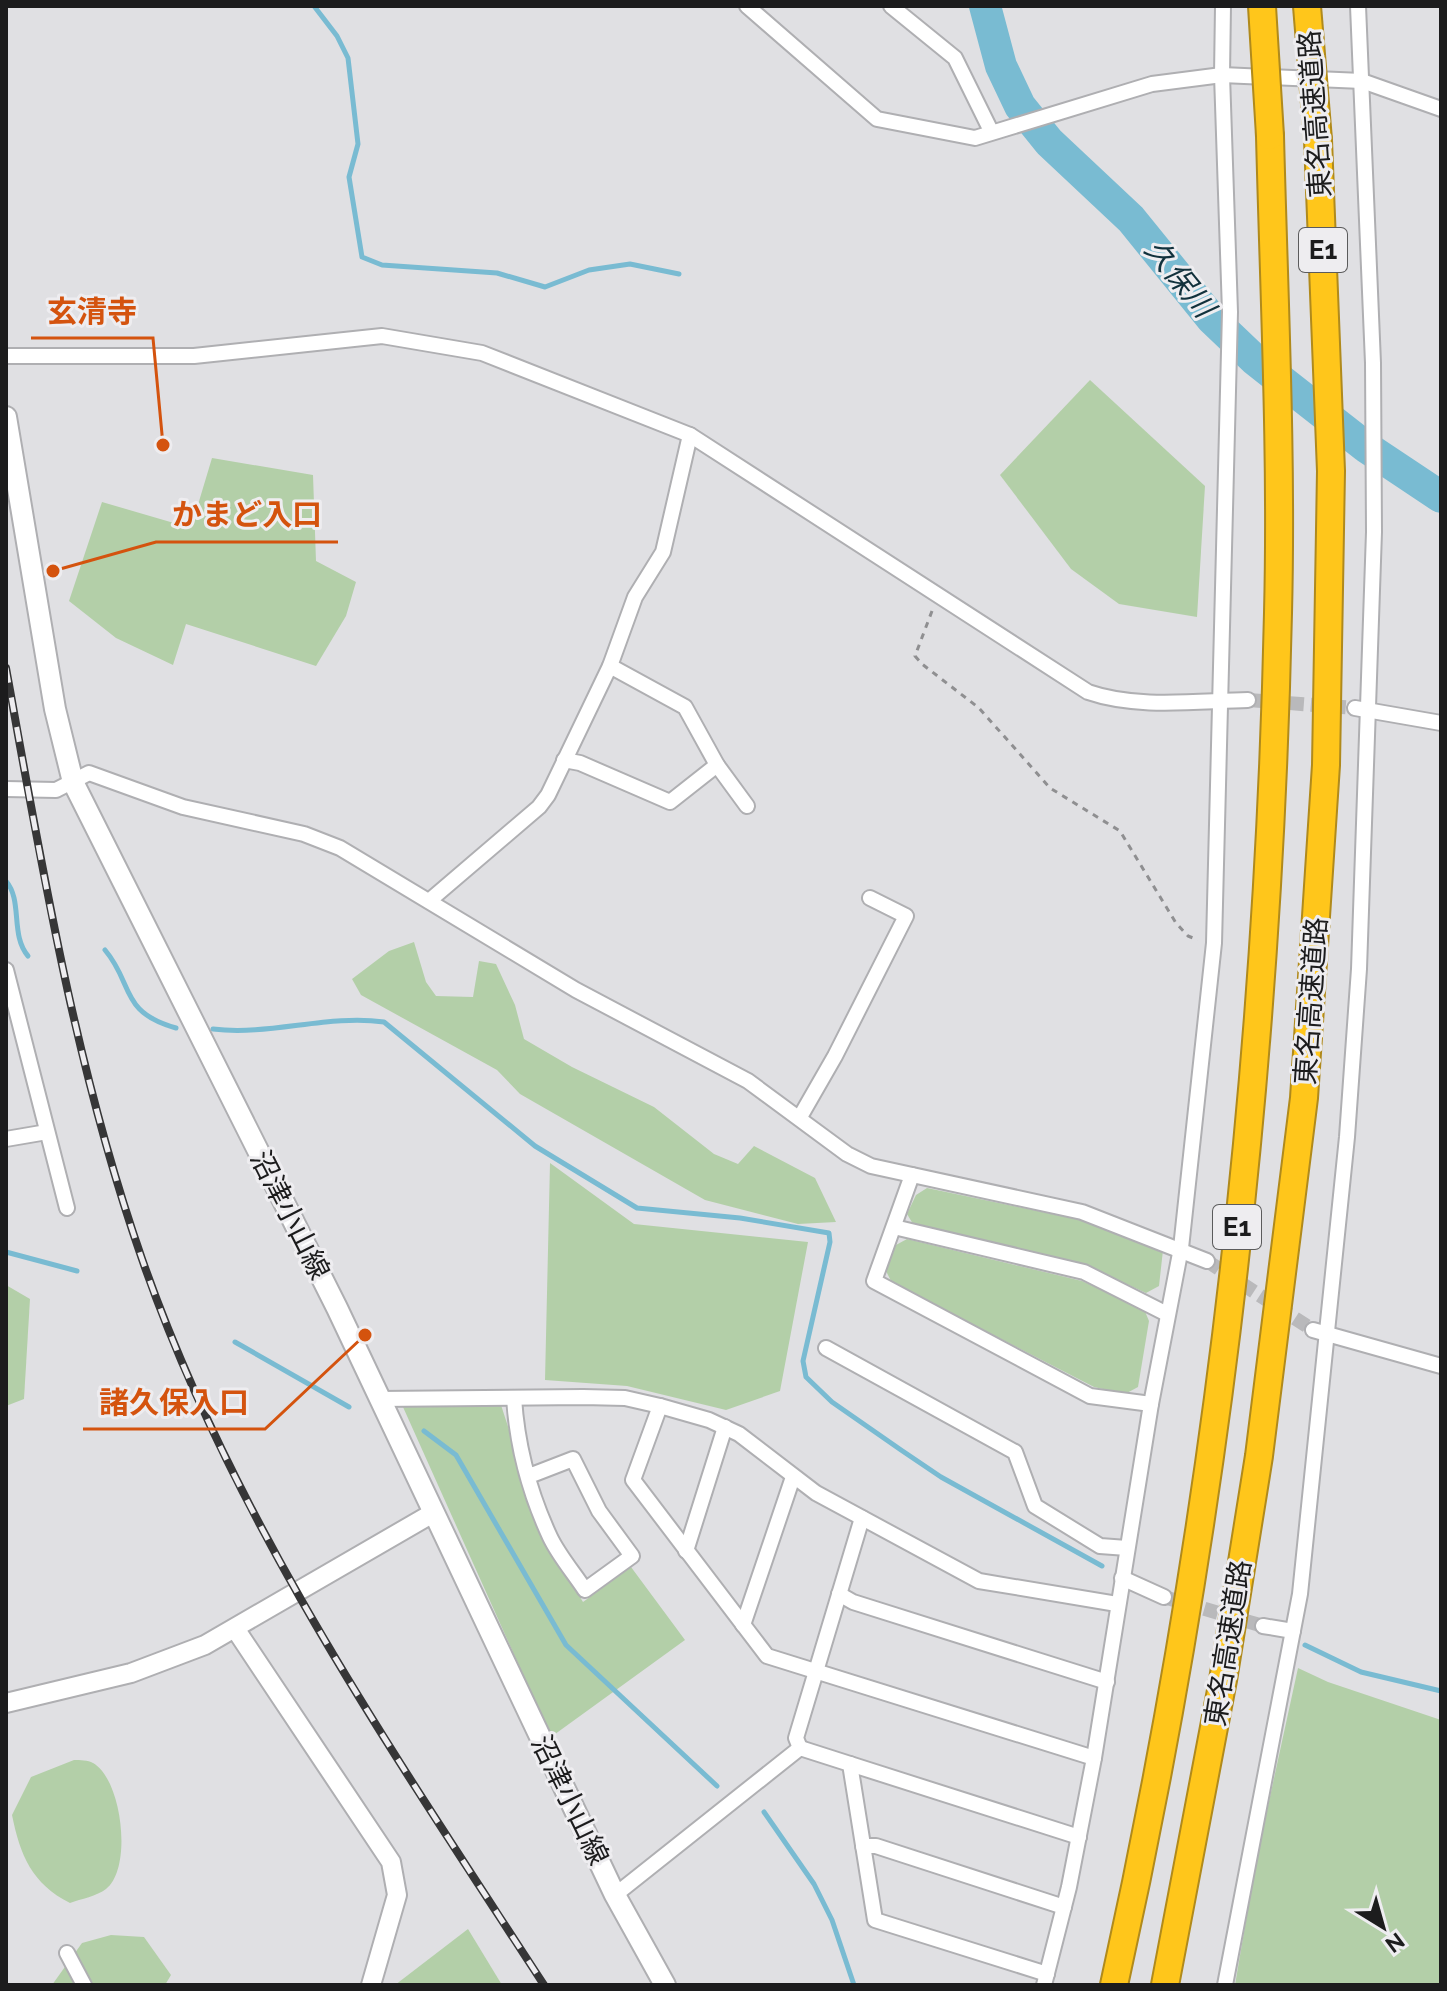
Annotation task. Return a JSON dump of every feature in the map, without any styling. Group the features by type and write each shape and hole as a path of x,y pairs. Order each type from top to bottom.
{"highway":[{"name":"東名高速道路","path":"1114,1985 1175,1670 1211,1448 1234,1254 1264,924 1278,611 1270,136 1262,6"},
{"name":"東名高速道路","path":"1165,1985 1204,1789 1259,1456 1304,1098 1326,765 1331,471 1318,140 1307,6"}],"main road":[{"name":"沼津小山線","path":"6,417 55,709 73,782 337,1308 615,1895 665,1985"}],"street":[{"path":"747,6 877,119 975,138 1152,84 1222,75 1362,81 1441,109"},
{"path":"891,6 955,58 991,131"},
{"path":"850,1764 875,1920 1045,1980 1064,1907 1094,1758 1151,1404 1181,1248 1214,943 1230,312 1222,75 1223,6"},
{"path":"1225,1985 1247,1856 1293,1631 1320,1333 1347,1137 1359,969 1362,709 1373,481 1373,363 1358,6"},
{"path":"6,356 194,356 382,336 482,353 690,435 1088,692 1109,699 1248,700"},
{"path":"429,901 539,807 610,666 635,597 663,552 690,435"},
{"path":"610,666 685,707 717,765 747,806"},
{"path":"1362,709 1441,723"},
{"path":"564,760 580,763 670,802 717,765"},
{"path":"6,789 56,790 89,773 183,807 304,834 340,848 576,990 748,1081 847,1154 871,1166 1082,1212 1181,1248 1207,1261"},
{"path":"800,1117 835,1056 906,916 870,898"},
{"path":"6,970 67,1208"},
{"path":"6,1139 47,1132"},
{"path":"912,1175 874,1281 1090,1396 1151,1404"},
{"path":"894,1227 1084,1272 1167,1314"},
{"path":"1320,1333 1441,1366"},
{"path":"826,1348 1015,1452 1035,1506 1100,1546 1127,1548"},
{"path":"514,1398 517,1438 529,1476 551,1538 585,1590 632,1556 599,1511 573,1459 529,1476"},
{"path":"379,1399 625,1398 660,1406 725,1427 793,1477 979,1581 1117,1604"},
{"path":"660,1406 633,1480 767,1656 1094,1758"},
{"path":"686,1551 725,1427"},
{"path":"743,1625 793,1477"},
{"path":"6,1703 131,1673 193,1651 236,1630 433,1513"},
{"path":"800,1748 796,1738 862,1518"},
{"path":"1122,1578 1164,1597"},
{"path":"839,1594 853,1602 1107,1682"},
{"path":"1263,1626 1293,1631"},
{"path":"236,1630 391,1862 397,1895 371,1985"},
{"path":"615,1895 800,1748"},
{"path":"800,1748 1079,1837"},
{"path":"863,1846 876,1846 1064,1907"},
{"path":"67,1953 84,1985"}],"path":[{"path":"938,593 915,656 979,708 1050,788 1120,831 1176,923 1188,936 1214,943"}],"green space":[{"path":"1090,380 1205,486 1197,617 1119,604 1071,569 1000,475"},
{"path":"212,458 313,475 316,561 356,582 346,616 316,666 186,624 173,665 116,638 69,601 102,502 191,528"},
{"path":"414,942 426,982 436,996 473,997 479,961 496,964 515,1005 524,1039 572,1067 654,1107 714,1154 738,1164 754,1146 815,1178 836,1222 798,1224 705,1200 520,1094 497,1070 361,995 352,979 389,951"},
{"path":"550,1163 634,1224 808,1242 780,1391 726,1410 627,1386 545,1380"},
{"path":"927,1188 1081,1220 1163,1250 1159,1286 1146,1293 1083,1264 913,1224 907,1214 916,1195"},
{"path":"907,1239 1082,1281 1144,1309 1149,1321 1138,1387 1125,1394 1094,1387 892,1283 886,1271 896,1245"},
{"path":"6,1285 30,1299 24,1399 6,1406"},
{"path":"501,1405 545,1541 583,1602 631,1567 685,1640 551,1737 403,1407"},
{"path":"1298,1668 1328,1682 1441,1720 1441,1985 1235,1985 1256,1861"},
{"path":"74,1760 91,1762 103,1772 111,1786 117,1804 121,1844 114,1878 106,1889 70,1903 46,1887 30,1867 19,1843 12,1815 31,1777"},
{"path":"468,1929 502,1985 395,1985"},
{"path":"111,1935 144,1937 171,1975 165,1985 52,1985 82,1943"}],"waterway":[{"path":"314,6 337,36 348,58 358,144 349,177 362,257 382,265 497,273 545,287 589,270 630,264 679,274"},
{"name":"久保川","path":"985,6 1001,66 1020,106 1049,142 1131,219 1212,319 1255,360 1366,447 1441,497"},
{"path":"6,881 14,898 19,938 28,956"},
{"path":"105,950 136,1005 145,1014 176,1028"},
{"path":"213,1029 256,1030 363,1020 384,1022 535,1146 637,1208 740,1218 829,1233 830,1242 803,1361 806,1377 832,1402 941,1477 1102,1566"},
{"path":"6,1252 77,1271"},
{"path":"235,1342 349,1407"},
{"path":"424,1431 456,1455 566,1645 717,1786"},
{"path":"1305,1645 1361,1672 1441,1691"},
{"path":"764,1812 814,1884 832,1920 854,1985"}],"tunnel":[{"path":"1248,700 1355,708"},
{"path":"1207,1261 1313,1330"},
{"path":"1164,1597 1263,1626"}],"railway":[{"path":"6,668 47,892 79,1040 118,1187 179,1356 222,1450 321,1634 544,1985"}],"place":[{"name":"玄清寺","path":"163,445"},
{"name":"かまど入口","path":"53,571"},
{"name":"諸久保入口","path":"365,1335"}]}
